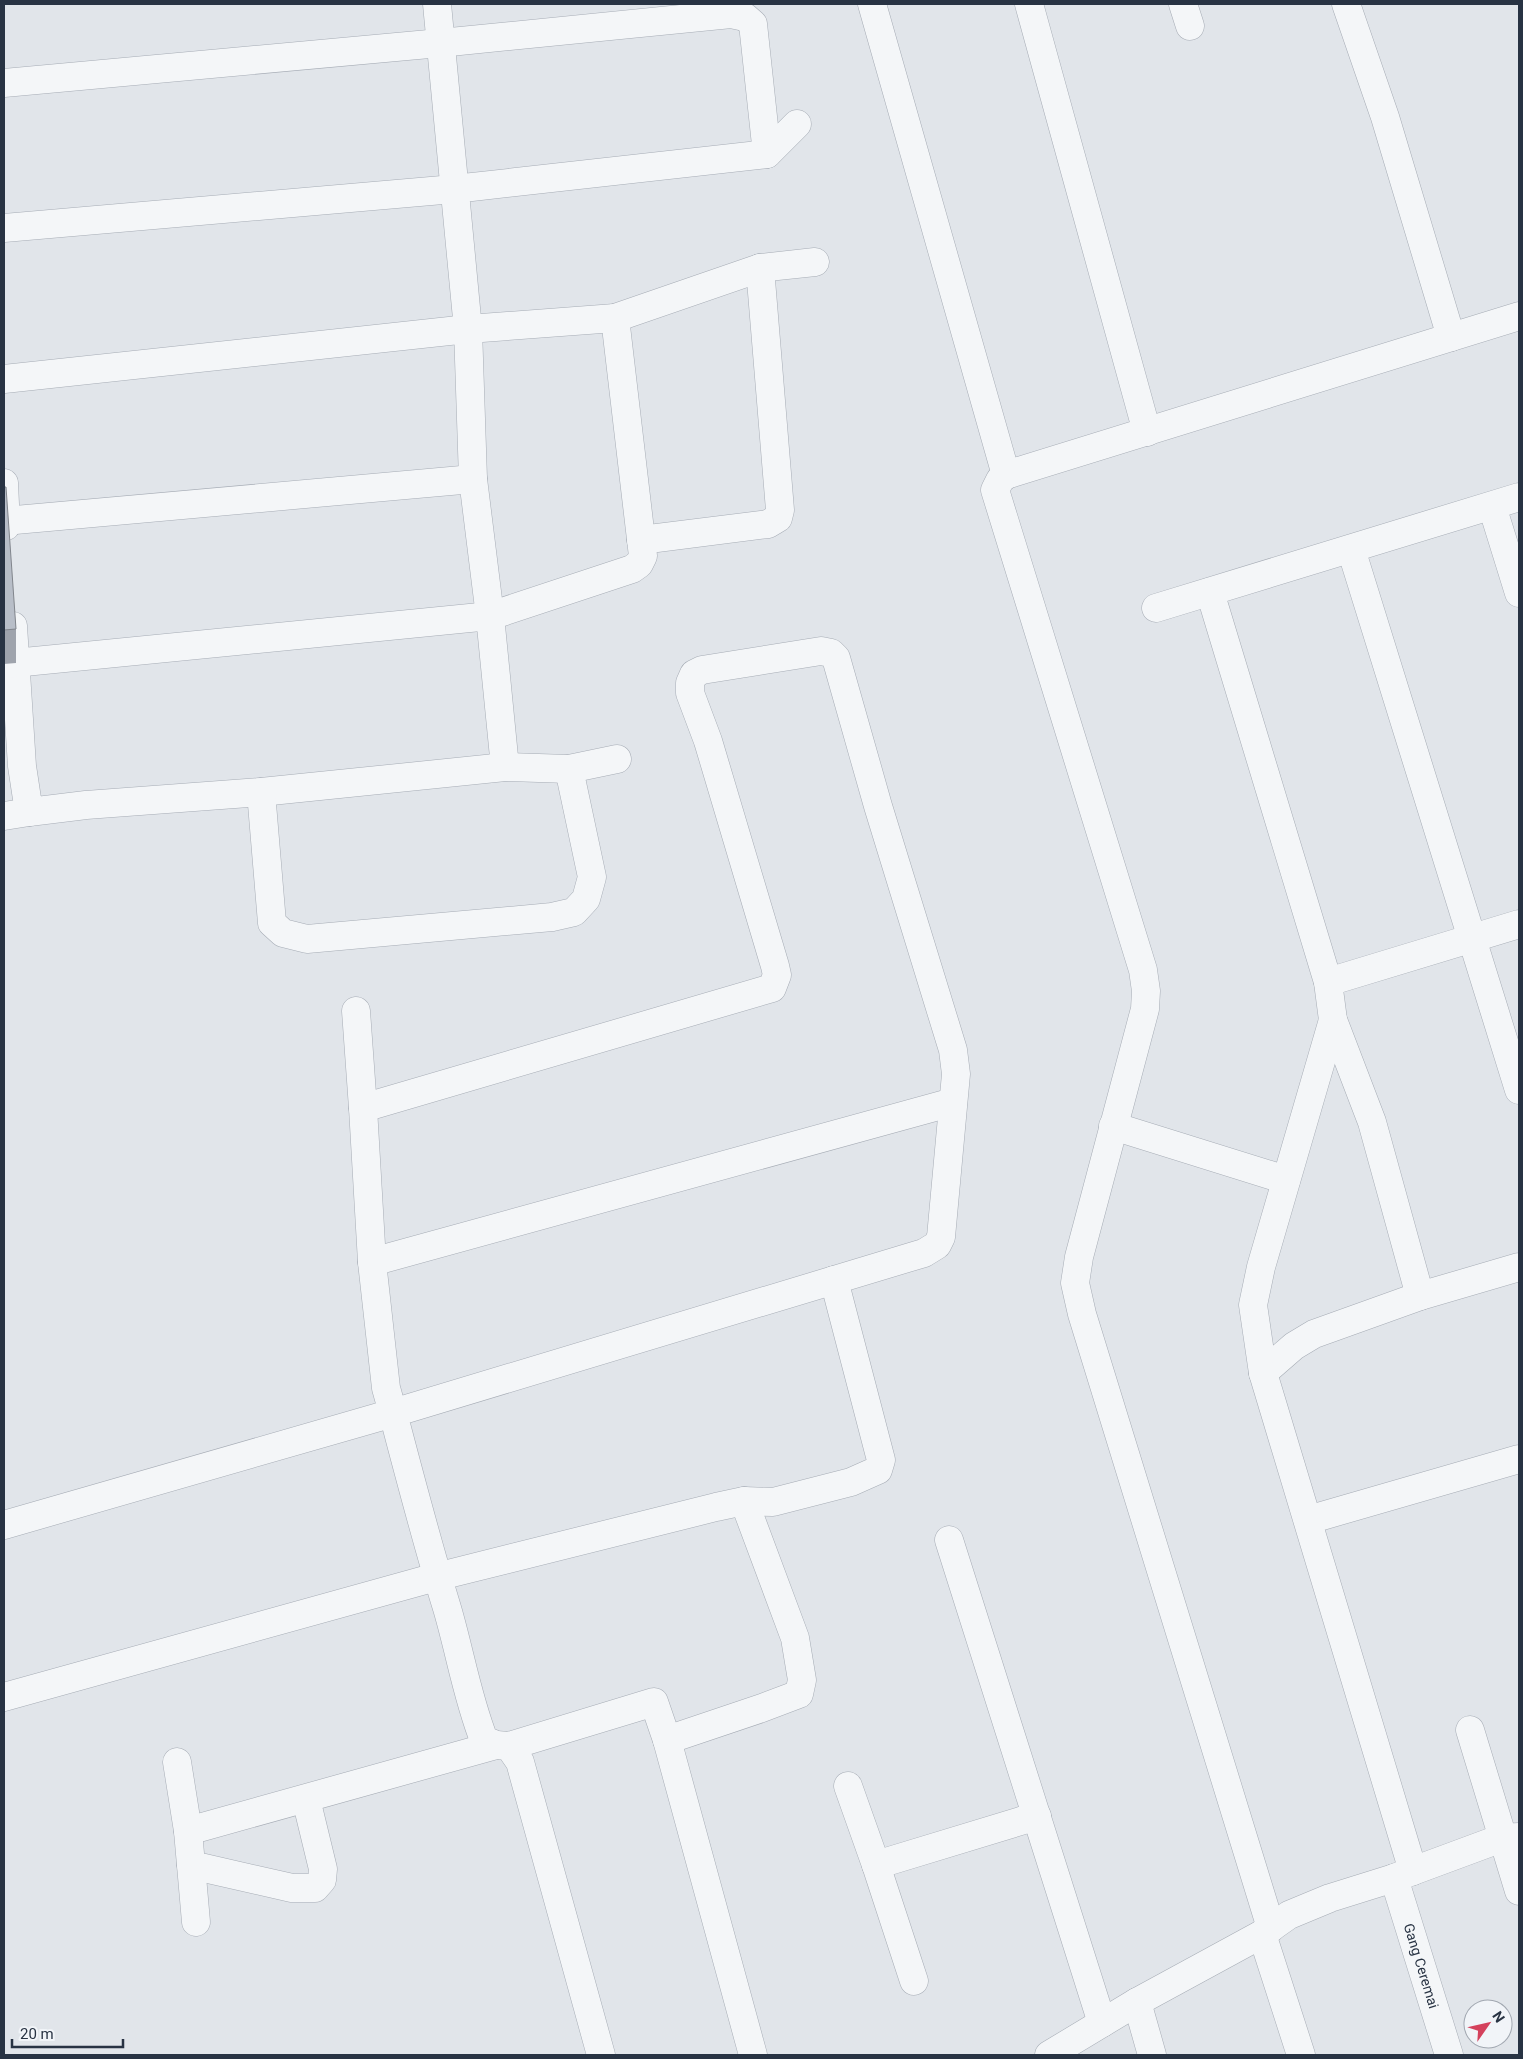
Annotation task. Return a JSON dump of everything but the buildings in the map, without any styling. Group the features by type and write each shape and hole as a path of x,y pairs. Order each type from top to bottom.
{"street":[{"path":"437,4 468,329 474,478 505,767"},
{"path":"872,4 1006,475"},
{"path":"1029,4 1147,432"},
{"path":"1346,4 1385,117 1451,337"},
{"path":"4,83 440,44 731,14 745,17 753,24 767,154"},
{"path":"4,228 454,189 767,154 797,124"},
{"path":"4,379 468,329 615,318 760,268 815,262"},
{"path":"641,540 768,524 778,518 780,510 760,268"},
{"path":"1301,2055 1267,1931 1082,1314 1075,1283 1079,1256 1145,1009 1146,991 1143,970 995,494 996,484 1006,475 1519,316"},
{"path":"10,663 490,616 632,569 639,564 643,556 615,318"},
{"path":"5,521 474,478"},
{"path":"4,483 8,548"},
{"path":"1156,608 1519,497"},
{"path":"1492,506 1519,593"},
{"path":"1351,549 1519,1090"},
{"path":"1210,592 1328,982 1333,1020 1372,1122 1420,1296"},
{"path":"12,605 10,663 22,766 16,814 86,805 261,792 505,767 569,769 617,759"},
{"path":"4,1525 393,1413 924,1253 937,1245 941,1237 956,1074 953,1050 878,806 836,658 830,653 821,651 702,670 694,674 690,683 690,692 708,741 775,966 777,975 772,988 363,1108"},
{"path":"261,792 272,923 283,933 307,939 552,917 574,912 586,898 592,877 569,769"},
{"path":"1328,982 1519,924"},
{"path":"356,1010 372,1262 386,1388 475,1715 484,1740 502,1746 520,1762 601,2055"},
{"name":"Gang Ceremai","path":"1333,1020 1261,1268 1253,1304 1263,1372 1308,1520 1449,2055"},
{"path":"372,1262 953,1102"},
{"path":"1113,1126 1286,1180"},
{"path":"1263,1372 1294,1346 1314,1334 1420,1296 1519,1267"},
{"path":"4,1697 436,1577 744,1501 773,1502 851,1482 878,1470 881,1460 834,1280"},
{"path":"1308,1520 1519,1459"},
{"path":"667,1740 799,1694 802,1680 796,1638 744,1501"},
{"path":"949,1540 1102,2023"},
{"path":"188,1831 502,1746 654,1702 667,1740 753,2055"},
{"path":"1470,1730 1510,1838 1519,1891"},
{"path":"177,1762 188,1831 196,1922"},
{"path":"848,1786 914,1981"},
{"path":"192,1865 292,1888 315,1888 322,1880 323,1869 306,1799"},
{"path":"876,1865 1037,1816"},
{"path":"1049,2055 1136,2002 1267,1931 1289,1915 1330,1898 1510,1838"},
{"path":"1136,2002 1152,2055"}]}
